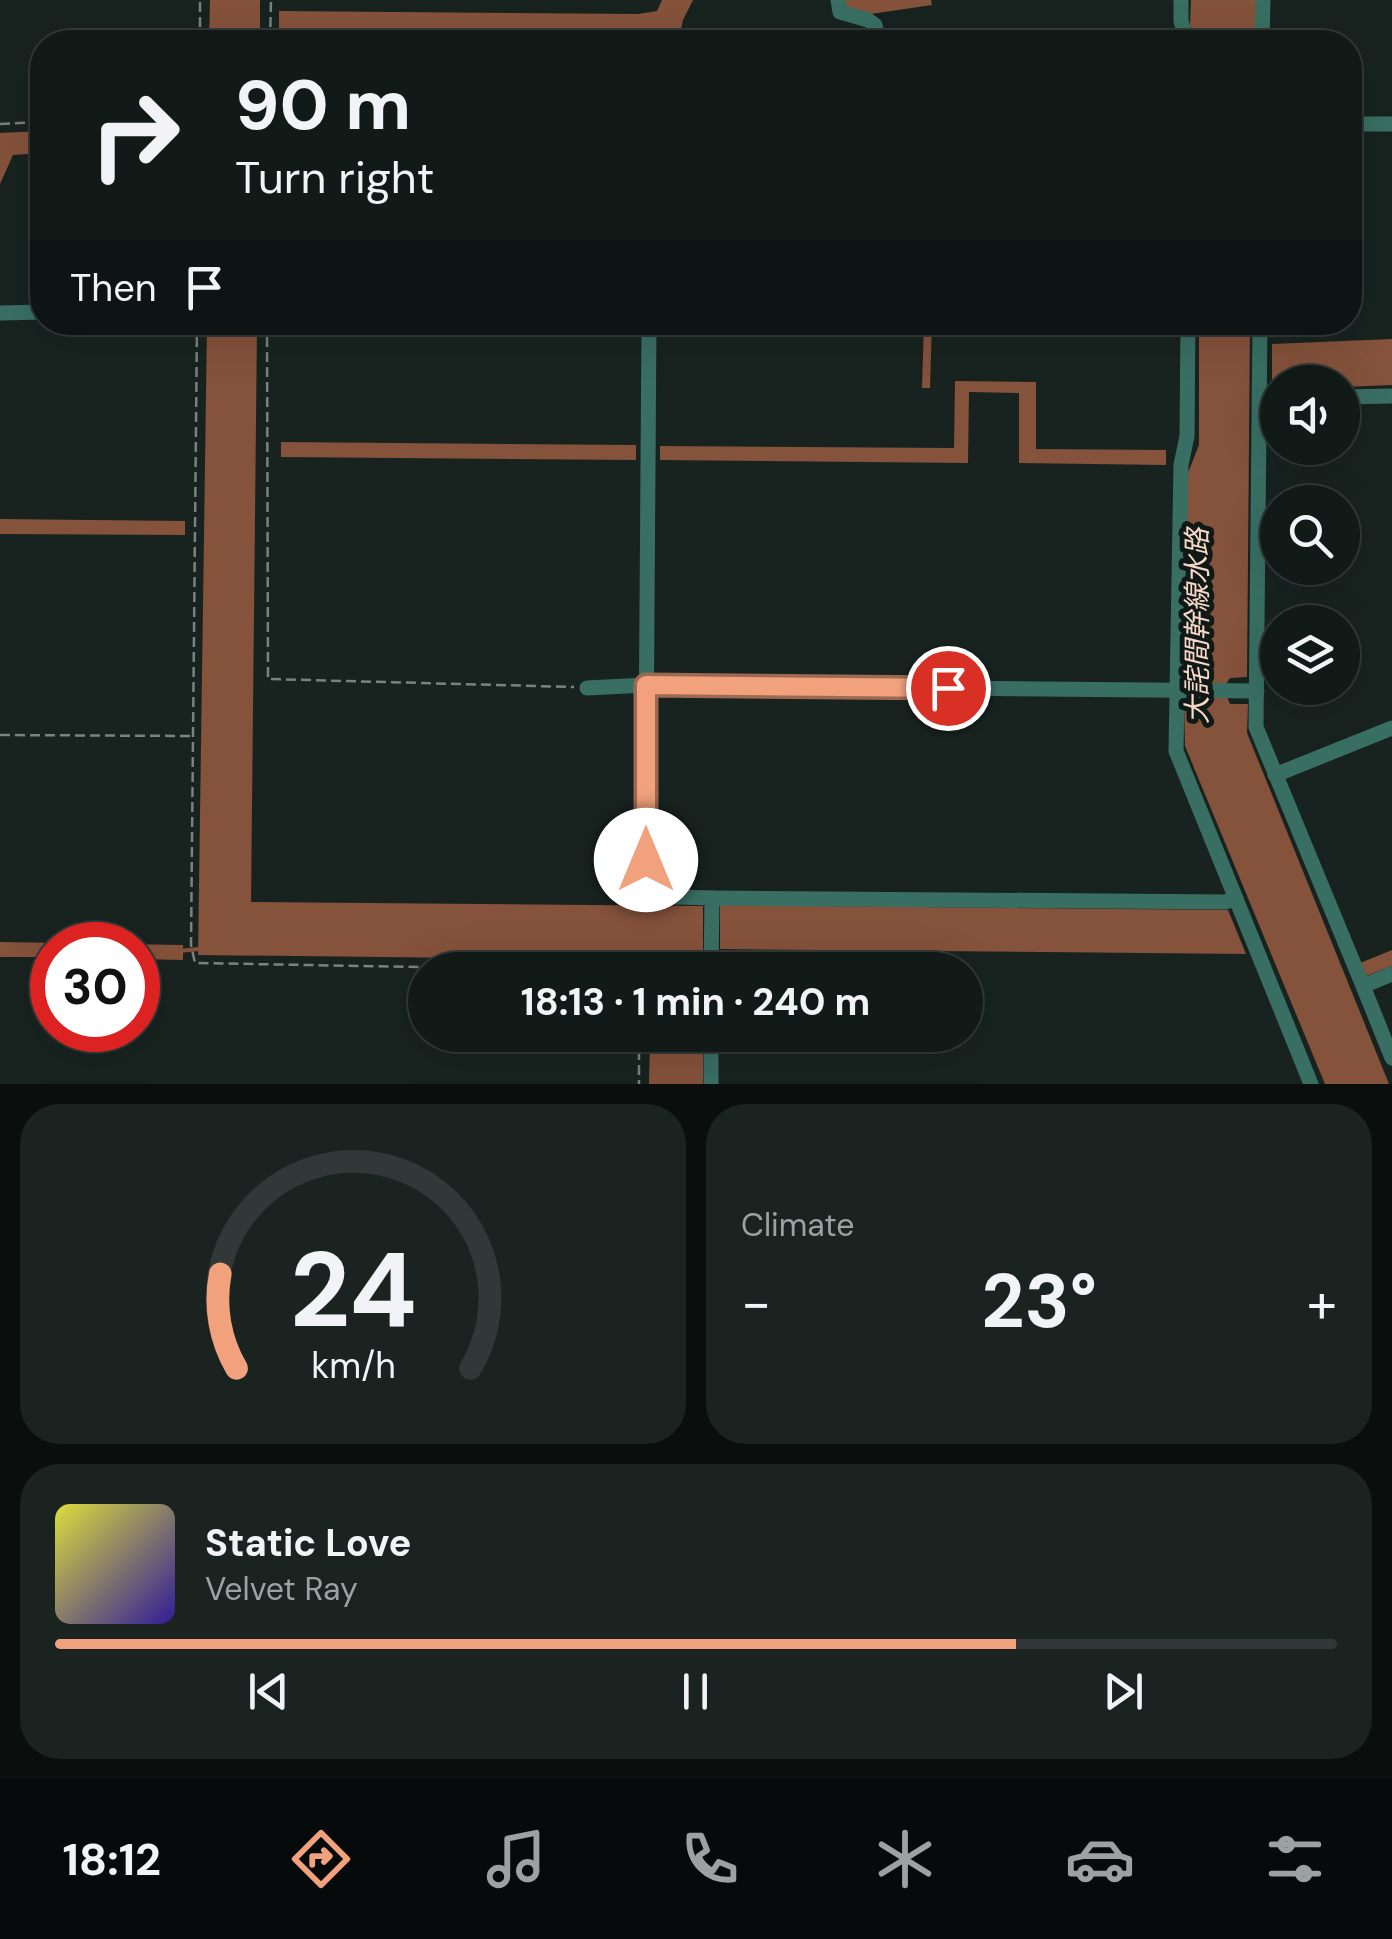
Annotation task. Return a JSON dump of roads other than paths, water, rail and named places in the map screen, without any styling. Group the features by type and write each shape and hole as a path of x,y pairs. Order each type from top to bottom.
{"street":[{"path":"838,0 840,12 868,20 876,30"},
{"path":"1181,0 1183,30"},
{"path":"1262,30 1263,0"},
{"path":"1362,124 1392,124"},
{"path":"0,313 30,312"},
{"path":"649,335 645,896 1224,902 1236,899"},
{"path":"1188,335 1188,436 1181,465 1174,691 1176,751 1311,1084"},
{"path":"1260,335 1260,365"},
{"path":"1360,397 1392,396"},
{"path":"1266,465 1256,727 1392,1058"},
{"path":"587,688 646,685 1257,691"},
{"path":"1275,774 1392,728"},
{"path":"711,952 712,898"},
{"path":"1363,986 1392,974"},
{"path":"711,1052 711,1084"}],"water":[{"path":"210,0 260,0 260,30 209,30"},
{"path":"662,0 693,0 681,30 279,30 279,11 657,11"},
{"path":"844,0 931,0 932,5 871,14 845,7"},
{"path":"1191,0 1257,0 1256,30 1192,30"},
{"path":"30,132 30,154 13,155 0,184 0,133"},
{"path":"207,335 257,335 251,902 703,906 703,952 408,952 408,957 198,955"},
{"path":"924,335 932,335 930,388 922,388"},
{"name":"大詫間幹線水路","path":"1199,335 1250,335 1247,677 1230,678 1226,684 1203,683 1202,677 1185,676 1186,478 1199,445"},
{"path":"1392,339 1392,385 1360,386 1360,365 1272,365 1272,344"},
{"path":"955,381 1036,382 1036,449 1166,450 1166,465 1019,463 1019,393 969,392 968,463 660,460 660,446 954,448"},
{"path":"281,442 636,445 636,460 281,457"},
{"path":"0,519 185,521 185,535 0,534"},
{"path":"1203,697 1227,697 1230,704 1248,704 1247,733 1389,1084 1325,1084 1185,746 1184,702 1200,703"},
{"path":"720,905 1228,910 1246,954 720,949"},
{"path":"0,942 30,942 30,957 0,957"},
{"path":"160,945 183,945 183,960 160,959"},
{"path":"1392,950 1392,966 1366,976 1360,963"},
{"path":"650,1052 703,1052 703,1084 649,1084"}],"waterway":[{"path":"179,951 199,949"}]}
